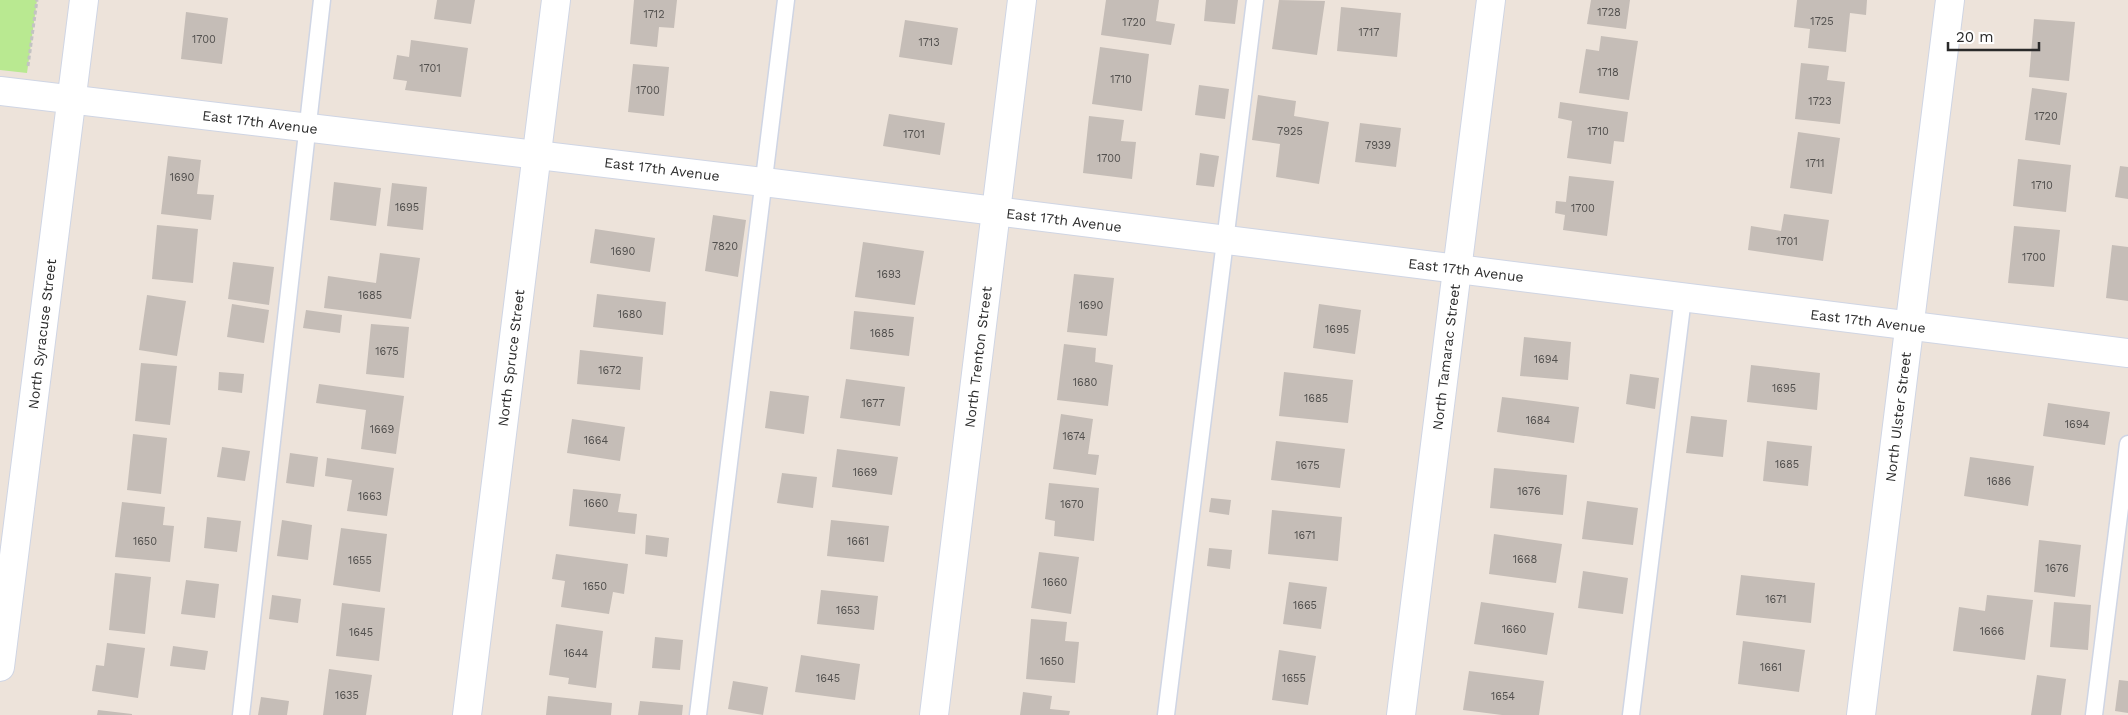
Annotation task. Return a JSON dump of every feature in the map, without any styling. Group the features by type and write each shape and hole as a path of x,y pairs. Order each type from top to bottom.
{"street":[{"name":"North Syracuse Street","path":"0,667 84,0"},
{"name":"North Spruce Street","path":"467,715 556,0"},
{"name":"North Trenton Street","path":"934,715 1022,0"},
{"name":"North Tamarac Street","path":"1401,715 1491,0"},
{"name":"North Ulster Street","path":"1862,715 1950,0"},
{"name":"East 17th Avenue","path":"13,92 764,182 2128,353"}],"lane":[{"path":"241,715 322,0"},
{"path":"698,715 786,0"},
{"path":"1166,715 1255,0"},
{"path":"1631,715 1683,298"},
{"path":"2094,715 2128,444"}],"path":[{"path":"13,92 37,0"}],"green space":[{"path":"0,0 37,0 27,73 0,70"}],"building":[{"path":"437,0 475,0 471,24 434,19"},
{"path":"634,0 677,0 674,28 659,27 657,47 630,44"},
{"path":"1106,0 1159,0 1156,21 1175,24 1171,45 1101,35"},
{"path":"1206,0 1238,0 1235,24 1204,21"},
{"path":"1279,0 1325,1 1317,55 1272,49"},
{"path":"1591,0 1630,0 1626,29 1587,24"},
{"path":"1797,0 1867,0 1866,15 1850,13 1846,52 1808,48 1810,29 1794,27"},
{"path":"1341,7 1401,13 1397,57 1337,51"},
{"path":"186,12 228,18 222,64 181,59"},
{"path":"2034,19 2075,22 2069,81 2029,77"},
{"path":"905,20 958,28 952,65 899,57"},
{"path":"1601,36 1638,41 1629,100 1579,93 1586,49 1599,51"},
{"path":"411,40 468,48 461,97 405,90 407,81 393,79 397,55 409,57"},
{"path":"1100,47 1149,54 1142,111 1092,104"},
{"path":"1801,63 1829,66 1827,80 1845,82 1840,124 1795,119"},
{"path":"633,64 669,67 664,116 628,112"},
{"path":"1199,85 1229,89 1225,119 1195,115"},
{"path":"2032,88 2067,93 2060,145 2025,140"},
{"path":"1258,95 1296,101 1294,116 1329,122 1319,184 1276,177 1280,144 1252,140"},
{"path":"1560,102 1628,112 1624,142 1614,141 1611,164 1567,158 1572,121 1558,118"},
{"path":"889,114 945,123 940,155 883,146"},
{"path":"1089,116 1124,120 1121,141 1136,142 1132,179 1083,173"},
{"path":"1360,123 1401,128 1396,167 1355,162"},
{"path":"1798,132 1840,138 1832,194 1790,188"},
{"path":"1200,153 1219,156 1214,187 1196,185"},
{"path":"168,156 201,160 197,194 214,195 211,220 161,214"},
{"path":"2018,159 2071,165 2066,212 2013,206"},
{"path":"2120,166 2128,167 2128,199 2115,197"},
{"path":"1569,176 1614,181 1607,236 1563,230 1565,215 1555,213 1556,201 1566,202"},
{"path":"334,182 381,188 376,226 330,220"},
{"path":"392,183 427,187 423,230 387,226"},
{"path":"1784,214 1829,220 1823,261 1748,250 1751,226 1781,231"},
{"path":"713,215 746,220 738,277 705,271"},
{"path":"157,225 198,229 193,283 152,279"},
{"path":"2014,226 2060,230 2054,287 2008,283"},
{"path":"595,229 655,238 650,272 590,263"},
{"path":"863,242 924,251 915,305 855,297"},
{"path":"2112,245 2128,247 2128,301 2106,298"},
{"path":"380,253 420,258 411,319 324,308 328,276 376,283"},
{"path":"233,262 274,267 269,305 228,299"},
{"path":"1074,274 1114,278 1107,336 1067,332"},
{"path":"597,294 666,302 663,335 593,327"},
{"path":"147,295 186,301 177,356 139,350"},
{"path":"232,304 269,310 264,343 227,337"},
{"path":"1319,304 1361,310 1355,354 1313,348"},
{"path":"306,310 342,315 340,333 303,328"},
{"path":"854,311 914,317 909,356 850,349"},
{"path":"371,324 409,327 404,378 366,374"},
{"path":"1524,337 1571,342 1568,380 1520,376"},
{"path":"1064,344 1096,348 1095,362 1113,365 1108,406 1057,400"},
{"path":"580,350 643,357 640,390 577,384"},
{"path":"141,363 177,366 170,425 135,421"},
{"path":"1751,365 1820,373 1817,410 1747,402"},
{"path":"219,372 244,374 242,393 218,390"},
{"path":"1284,372 1353,380 1348,423 1279,416"},
{"path":"1630,374 1659,378 1655,409 1626,404"},
{"path":"846,379 905,387 900,426 840,418"},
{"path":"319,384 404,396 396,454 361,449 366,410 316,403"},
{"path":"770,391 809,396 804,434 765,428"},
{"path":"1502,397 1579,407 1574,443 1497,432"},
{"path":"2048,403 2110,412 2105,445 2043,436"},
{"path":"1061,414 1093,419 1088,454 1099,455 1096,475 1053,469"},
{"path":"1691,416 1727,420 1723,457 1686,453"},
{"path":"572,419 625,427 620,461 567,453"},
{"path":"133,434 167,438 161,494 127,490"},
{"path":"1276,441 1345,449 1340,488 1271,480"},
{"path":"1767,441 1812,446 1808,486 1763,481"},
{"path":"222,447 250,451 245,481 217,477"},
{"path":"837,449 898,457 892,495 832,487"},
{"path":"290,453 318,457 314,487 286,483"},
{"path":"1970,457 2034,466 2028,506 1964,496"},
{"path":"327,458 394,468 387,516 347,511 352,480 325,476"},
{"path":"1494,468 1567,475 1563,515 1490,508"},
{"path":"782,473 817,477 813,508 777,503"},
{"path":"1049,483 1099,488 1094,541 1054,536 1055,521 1045,519"},
{"path":"573,489 621,494 618,512 637,514 635,534 569,526"},
{"path":"1211,498 1231,500 1229,515 1209,512"},
{"path":"1587,501 1638,508 1633,545 1582,539"},
{"path":"122,502 165,507 163,525 174,526 170,562 115,557"},
{"path":"1272,510 1342,517 1338,561 1268,554"},
{"path":"207,517 241,521 237,552 204,548"},
{"path":"282,520 312,525 308,560 277,556"},
{"path":"831,520 889,526 884,562 827,556"},
{"path":"341,528 387,534 380,592 333,585"},
{"path":"1494,534 1562,544 1556,583 1489,574"},
{"path":"646,535 669,538 667,557 645,554"},
{"path":"2039,540 2081,545 2075,597 2034,592"},
{"path":"1209,548 1232,550 1230,569 1207,566"},
{"path":"1039,552 1079,557 1071,614 1031,608"},
{"path":"556,554 628,564 624,594 613,592 609,614 561,607 565,581 552,579"},
{"path":"1583,571 1628,578 1623,614 1578,608"},
{"path":"115,573 151,577 145,634 109,630"},
{"path":"1741,575 1815,583 1811,623 1736,615"},
{"path":"186,580 219,584 215,618 181,614"},
{"path":"1289,582 1327,587 1321,629 1283,624"},
{"path":"821,590 878,596 874,630 817,624"},
{"path":"272,595 301,599 298,623 269,619"},
{"path":"1987,595 2033,600 2025,660 1953,651 1959,607 1985,611"},
{"path":"1481,602 1554,613 1547,655 1474,644"},
{"path":"2054,602 2091,605 2088,650 2050,647"},
{"path":"342,603 385,608 379,661 336,656"},
{"path":"1031,619 1067,622 1065,641 1079,642 1075,683 1026,679"},
{"path":"556,624 603,631 596,688 568,684 569,678 549,675"},
{"path":"655,637 683,640 680,670 652,668"},
{"path":"1743,641 1805,650 1799,692 1738,684"},
{"path":"107,643 145,648 138,698 92,691 96,665 104,666"},
{"path":"173,646 208,651 205,670 170,666"},
{"path":"1279,650 1316,656 1308,705 1272,700"},
{"path":"801,655 860,664 855,700 795,692"},
{"path":"329,669 372,675 366,715 323,715"},
{"path":"1469,671 1544,681 1539,715 1502,715 1463,710"},
{"path":"2037,675 2066,679 2061,715 2031,715"},
{"path":"2119,680 2128,681 2128,713 2115,711"},
{"path":"733,681 768,687 763,715 728,709"},
{"path":"1023,692 1052,696 1050,709 1070,711 1069,715 1020,715"},
{"path":"548,696 612,703 611,715 546,715"},
{"path":"261,697 289,701 287,715 258,715"},
{"path":"640,701 683,705 682,715 638,715"},
{"path":"98,710 132,714 132,715 97,715"}]}
